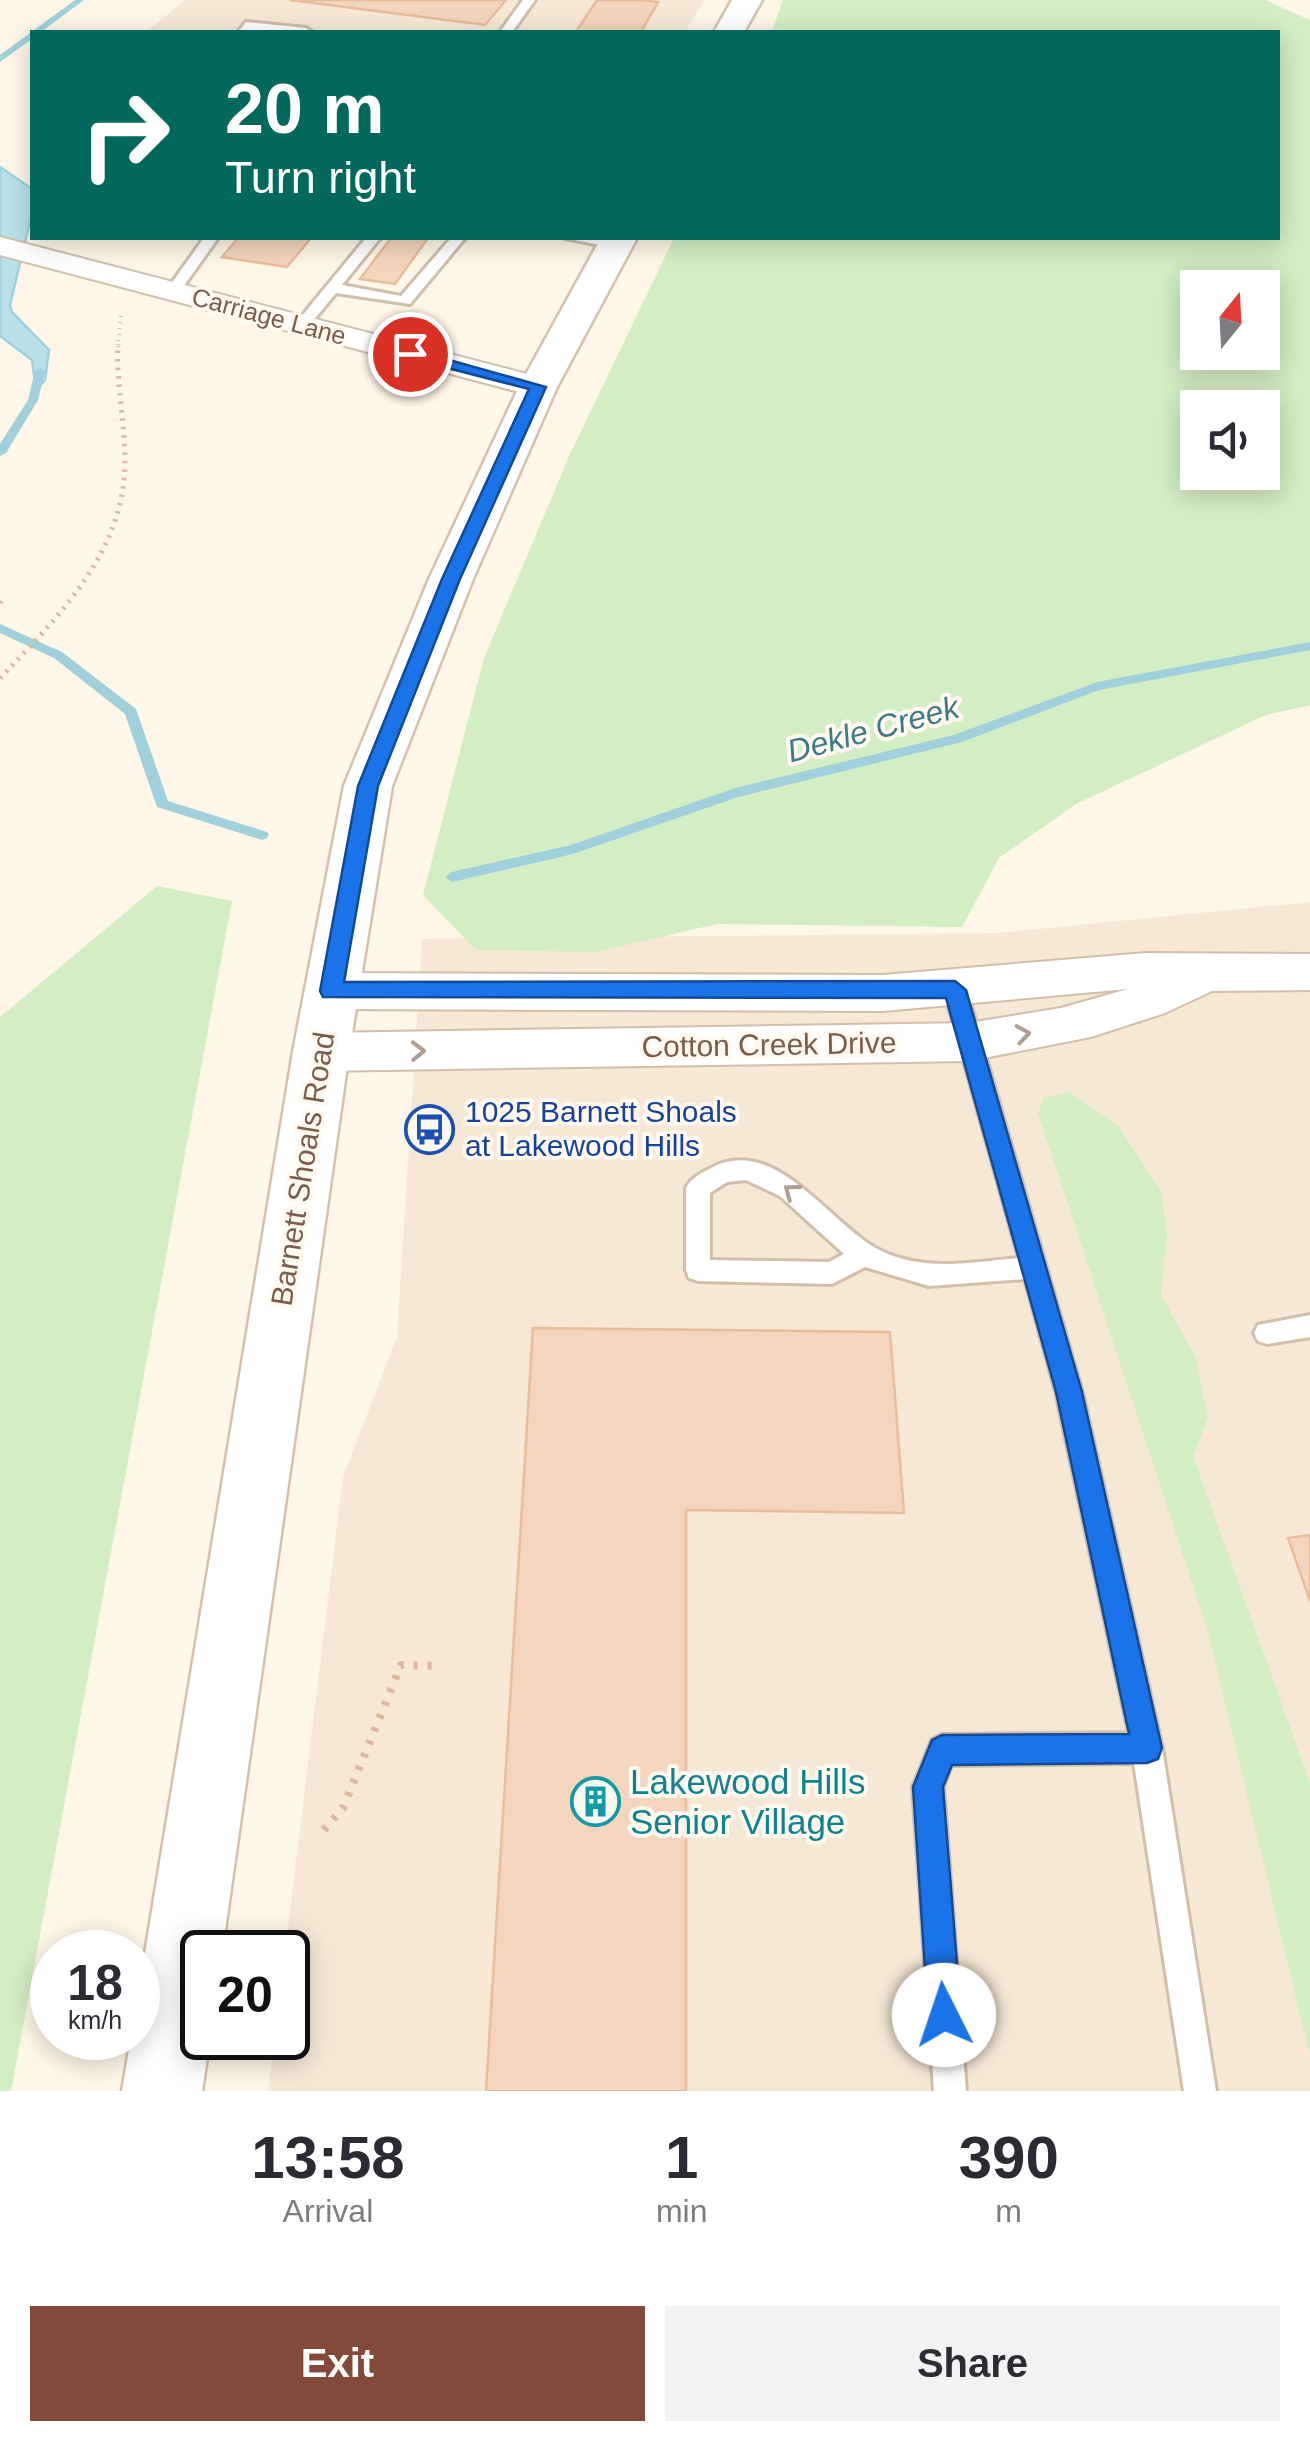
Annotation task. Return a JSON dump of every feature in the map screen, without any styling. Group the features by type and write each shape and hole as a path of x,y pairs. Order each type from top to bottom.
{"main road":[{"path":"730,30 747,0"},
{"name":"Barnett Shoals Road","path":"162,2091 321,1052 368,786 451,579 538,387 617,241"}],"street":[{"name":"Carriage Lane","path":"0,246 538,387"},
{"name":"Cotton Creek Drive","path":"331,991 955,990 1146,970 1205,974 1310,972"},
{"name":"Cotton Creek Drive","path":"321,1052 970,1042 1067,1028 1160,999 1205,974"}],"lane":[{"path":"507,30 528,0"},
{"path":"245,30 246,26 286,30"},
{"path":"159,287 210,240"},
{"path":"302,325 371,240"},
{"path":"332,288 406,301 456,240"},
{"path":"955,990 1069,1392 1147,1748 1200,2091"},
{"path":"864,1255 832,1273 698,1270 698,1188 714,1174 750,1172 787,1184 864,1255 918,1274 1032,1268"},
{"path":"1267,1333 1310,1326"},
{"path":"950,2091 928,1787 942,1750 1147,1748"}],"path":[{"path":"0,678 100,564 119,505 125,467 114,354 123,302 159,287"},
{"path":"324,1830 343,1808 401,1664 437,1666"}],"shaded area":[{"path":"185,0 704,0 686,30 148,30"},
{"path":"1310,902 1310,2091 268,2091 272,2060 310,2060 310,1930 288,1930 343,1477 397,1337 422,939 999,933"}],"green space":[{"path":"783,0 1265,0 1310,20 1310,705 1266,715 1076,804 999,858 962,927 717,924 596,952 476,950 423,895 484,658 570,454 673,240 1280,240 1280,30 773,30"},
{"path":"157,886 232,901 41,1930 30,1930 30,1989 11,2091 0,2091 0,1017"},
{"path":"1069,1092 1119,1127 1161,1191 1167,1234 1161,1295 1195,1356 1208,1418 1193,1456 1310,1783 1310,2056 1207,1628 1038,1113 1044,1098"}],"water":[{"path":"0,167 30,188 30,221 10,305 12,312 49,350 45,380 36,390 32,360 0,336"}],"building":[{"path":"290,0 506,0 485,25"},
{"path":"597,0 658,2 642,30 577,30"},
{"path":"236,240 309,240 287,267 222,257"},
{"path":"389,240 427,240 395,284 360,279"},
{"name":"Lakewood Hills Senior Village","path":"533,1328 890,1332 904,1513 686,1510 686,2091 486,2091"},
{"path":"1310,1535 1310,1601 1288,1538"}],"waterway":[{"path":"39,30 80,0"},
{"path":"0,59 30,36"},
{"path":"0,453 33,400 40,371"},
{"path":"0,628 58,655 131,712 162,804 262,835"},
{"name":"Dekle Creek","path":"452,877 573,849 735,793 957,739 1097,686 1310,646"}],"place":[{"name":"1025 Barnett Shoals at Lakewood Hills","path":"430,1129"},
{"name":"Lakewood Hills Senior Village","path":"595,1802"}],"route":[{"path":"410,354 538,387 451,579 368,786 331,991 955,990 1069,1392 1147,1748 942,1750 928,1787 944,2015"}]}
